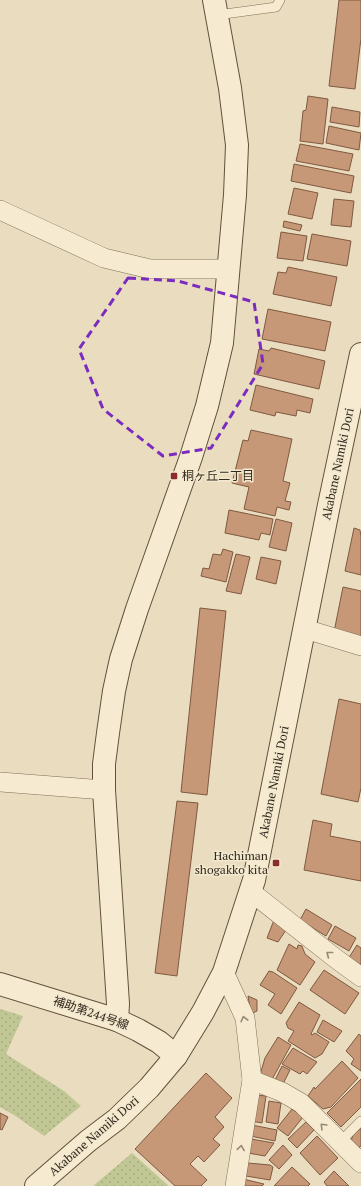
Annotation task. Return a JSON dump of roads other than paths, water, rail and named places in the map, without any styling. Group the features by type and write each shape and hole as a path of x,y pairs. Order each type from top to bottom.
{"street":[{"path":"117,1020 118,1004 104,790 104,764 114,691 121,659 137,609 207,406 222,343 235,195 237,145 230,88 216,8"},
{"path":"0,210 104,258 150,269 229,269"},
{"name":"Akabane Namiki Dori","path":"36,1186 88,1141 117,1119 149,1088 176,1056 203,1012 224,972 250,891 361,354"},
{"path":"305,629 361,646"},
{"path":"0,782 104,790"},
{"path":"250,891 361,977"},
{"path":"224,972 245,1018 252,1080 235,1186"},
{"name":"補助第244号線","path":"0,984 117,1020 158,1042 176,1056"},
{"path":"252,1080 282,1092 301,1103 361,1163"}],"lane":[{"path":"216,8 276,7 280,0"},
{"path":"340,1142 361,1121"}],"place":[{"name":"桐ヶ丘二丁目","path":"174,476"},
{"name":"Hachiman shogakko kita","path":"276,863"}]}
